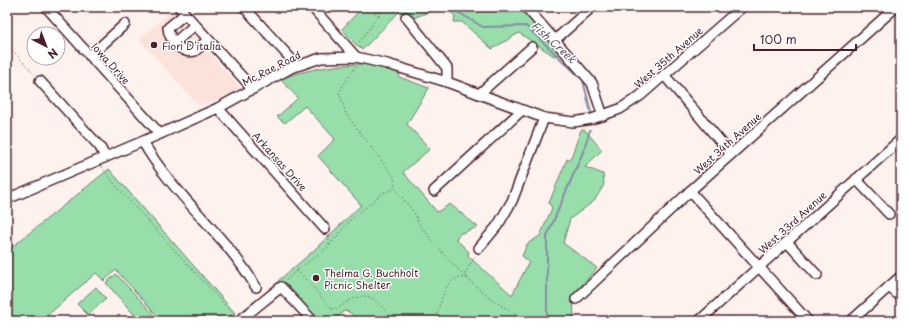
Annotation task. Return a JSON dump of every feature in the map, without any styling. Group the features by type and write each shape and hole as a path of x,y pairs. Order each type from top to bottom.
{"street":[{"name":"Iowa Drive","path":"46,7 160,134"},
{"path":"244,7 292,60 294,66"},
{"path":"312,7 355,56"},
{"path":"526,7 556,39 592,83 603,116"},
{"path":"556,39 592,7"},
{"name":"West 35th Avenue","path":"603,116 620,109 640,96 665,76 742,7"},
{"name":"West 34th Avenue","path":"576,299 690,191 896,7"},
{"path":"208,40 195,51 184,51 169,34 168,28 182,10 253,89"},
{"path":"406,17 447,68 447,82"},
{"path":"90,56 125,24"},
{"path":"175,42 195,25"},
{"path":"479,94 532,47"},
{"name":"Mc Rae Road","path":"7,199 103,160 218,108 294,66 321,58 355,56 447,82 521,111 544,118 573,122 603,116"},
{"path":"665,76 731,154"},
{"path":"40,81 100,147 103,160"},
{"name":"Arkansas Drive","path":"218,108 326,229"},
{"path":"434,191 521,111"},
{"path":"479,248 498,225 512,201 544,118"},
{"name":"West 33rd Avenue","path":"699,321 901,139"},
{"path":"143,142 155,162 205,220 248,274 256,287"},
{"path":"856,179 889,214"},
{"path":"690,191 808,321"},
{"path":"787,242 817,275"},
{"path":"851,321 901,276"},
{"path":"243,319 281,287 313,321"},
{"path":"888,287 901,297"}],"path":[{"path":"385,7 355,56 355,67 339,92 346,114 394,178 395,188 409,205 428,235 469,278 502,306 515,313 539,321"},
{"path":"7,44 40,81"},
{"path":"103,160 116,186 233,314 243,319"},
{"path":"281,287 297,270 328,247 351,219 383,193 395,188"},
{"path":"465,274 479,248"},
{"path":"297,270 332,309 337,309 356,298 370,297 378,301 394,321"},
{"path":"433,321 443,293 448,285 459,277 469,278"},
{"path":"225,321 233,314"}],"shaded area":[{"path":"172,10 240,88 220,100 198,105 139,39"}],"green space":[{"path":"360,7 442,7 413,18 400,11 362,50 342,29 356,14"},
{"path":"445,7 520,7 561,54 554,56 519,33 492,49 462,22 454,22 455,16"},
{"path":"367,64 400,73 399,77 429,88 407,124 430,149 403,172 437,212 450,204 478,227 459,234 456,239 469,252 468,256 512,295 529,262 522,256 527,244 540,236 552,208 549,203 567,159 570,160 581,130 585,130 602,150 585,167 603,174 604,185 594,201 570,219 563,243 597,268 573,295 574,317 578,321 360,321 349,312 344,311 333,321 316,321 278,281 312,252 361,205 318,156 335,139 305,106 285,123 277,117 298,98 280,79 301,72 323,68"},
{"path":"109,169 235,313 226,321 162,321 116,270 104,281 96,273 41,321 7,321 7,251"},
{"path":"116,274 154,315 148,321 140,321 106,283"},
{"path":"96,287 106,299 88,315 77,304"}],"waterway":[{"name":"Fish Creek","path":"449,7 483,27 526,26 583,80 592,117"},
{"name":"Fish Creek","path":"547,321 547,236 583,152 590,130"}],"place":[{"name":"Fiori D'italia","path":"154,45"},
{"name":"Thelma G. Buchholt Picnic Shelter","path":"316,278"}]}
